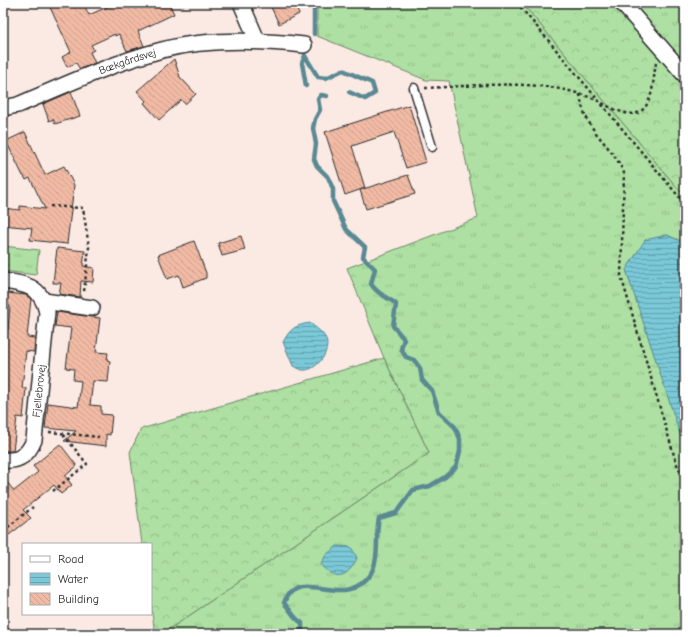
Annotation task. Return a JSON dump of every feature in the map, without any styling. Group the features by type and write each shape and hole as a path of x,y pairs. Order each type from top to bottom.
{"street":[{"path":"241,3 257,40"},
{"path":"622,3 685,75"},
{"name":"Bækgårdsvej","path":"3,108 18,105 109,67 163,50 194,45 257,40 304,45"},
{"path":"3,281 23,284 31,287 44,301 87,307"},
{"name":"Fjellebrovej","path":"3,460 12,462 20,460 26,454 34,440 46,312 44,301"}],"lane":[{"path":"414,88 432,147"}],"path":[{"path":"516,3 601,102 685,204"},
{"path":"414,88 535,85 580,94 625,113 634,114 641,111 650,100 659,45"},
{"path":"580,94 582,108 588,124 617,157 624,173 620,276 676,462 685,482"},
{"path":"50,206 83,208 89,247 87,307"},
{"path":"35,431 99,437"},
{"path":"53,491 87,464 63,434"},
{"path":"3,531 33,507"}],"green space":[{"path":"317,3 522,3 685,197 685,243 667,235 682,440 685,441 685,634 162,634 429,453 384,358 347,268 478,218 449,81 426,80 317,36"},
{"path":"522,3 621,3 685,75 685,197"},
{"path":"629,3 685,3 685,69"},
{"path":"3,246 39,250 36,275 3,271"},
{"path":"384,358 429,453 162,634 155,634 152,613 152,543 142,543 130,452 141,429"}],"water":[{"path":"667,235 685,243 685,441 682,440 626,270 645,240"},
{"path":"310,323 325,337 327,344 326,350 321,360 317,364 307,370 302,370 293,366 283,342 294,328"},
{"path":"337,546 351,547 357,558 350,570 341,575 331,573 321,564 326,555"}],"building":[{"path":"48,3 83,3 89,15 116,3 169,3 174,14 138,31 144,46 127,51 119,34 115,36 115,34 91,45 94,50 90,52 95,63 80,69 76,63 67,67 62,57 71,52"},
{"path":"269,3 293,3 299,14 279,24"},
{"path":"174,59 180,77 196,94 185,104 181,100 159,120 144,103 146,101 137,91"},
{"path":"71,92 80,116 55,124 53,119 49,121 43,104"},
{"path":"409,105 426,162 406,168 394,132 352,146 365,188 345,195 325,132"},
{"path":"25,132 45,175 64,166 74,185 67,244 30,240 32,228 3,225 3,208 20,210 20,206 45,209 30,178 26,180 23,176 6,141"},
{"path":"408,175 415,194 366,209 360,190"},
{"path":"241,236 245,250 222,256 218,243"},
{"path":"194,241 206,273 206,278 183,287 179,275 167,279 158,255"},
{"path":"57,248 85,251 83,266 94,268 93,282 81,281 80,297 59,294 61,283 53,283"},
{"path":"7,293 26,295 31,299 27,337 35,338 34,352 26,351 22,388 26,388 23,418 17,417 13,451 3,451 3,378 5,354 3,354 3,329 8,330 10,306 5,306"},
{"path":"57,312 100,318 96,352 108,353 107,360 110,361 108,382 93,381 90,405 101,406 101,414 112,415 110,435 106,434 106,446 64,441 76,431 45,428 48,403 78,407 81,381 73,380 74,369 66,368 71,328 55,326"},
{"path":"60,444 77,466 65,476 72,485 61,494 54,485 23,510 31,518 9,535 3,528 3,477 14,491 38,472 33,466"}],"waterway":[{"path":"314,3 314,34"},
{"path":"305,56 318,77 326,78 343,70 372,83 375,93 365,99 349,92"},
{"path":"305,56 302,63 306,86"},
{"path":"296,634 302,629 302,623 296,619 284,603 290,592 299,587 335,590 348,589 360,584 371,573 374,567 379,518 396,513 413,490 430,486 445,477 456,467 460,451 460,439 455,427 439,412 432,391 422,380 420,368 414,360 406,357 401,349 404,339 393,326 396,304 379,293 371,284 375,269 363,257 365,247 346,229 333,201 333,189 328,177 317,166 314,159 316,144 313,128 315,119 320,110 318,99 321,95 327,96"}]}
